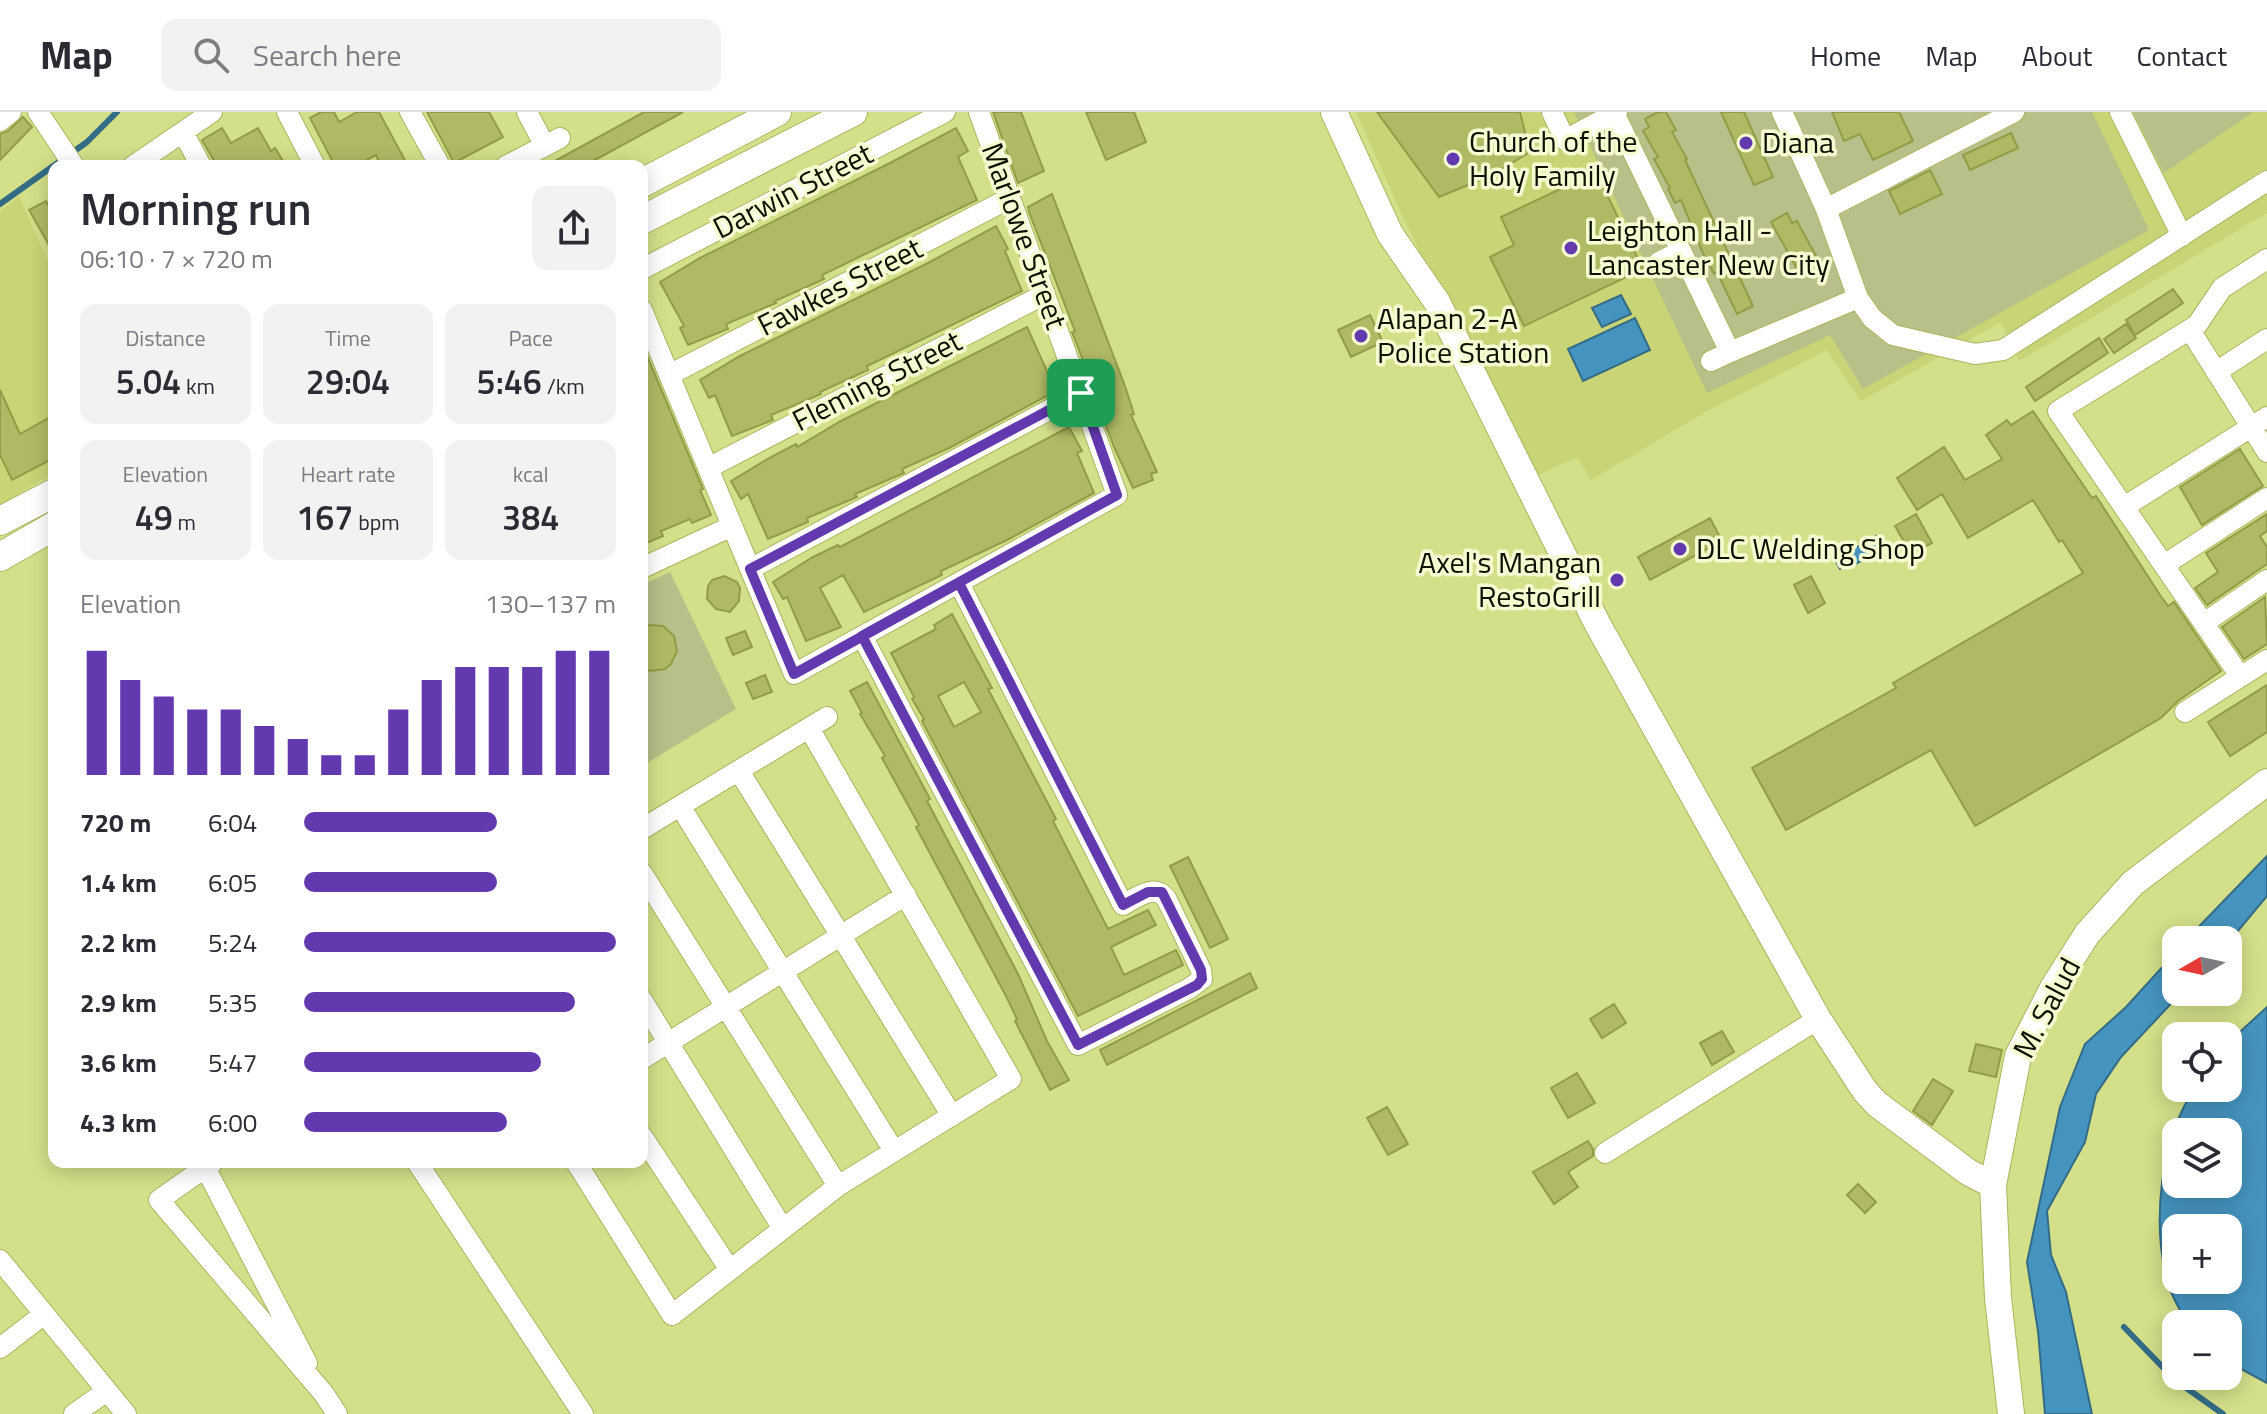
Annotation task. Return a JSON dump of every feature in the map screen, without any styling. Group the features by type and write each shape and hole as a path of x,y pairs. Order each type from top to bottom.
{"main road":[{"path":"648,180 777,112"},
{"path":"648,217 853,112"},
{"path":"0,521 48,496"},
{"path":"0,557 48,529"}],"street":[{"path":"0,121 11,112"},
{"path":"38,112 70,160"},
{"path":"142,160 212,112"},
{"path":"287,112 312,160"},
{"path":"410,112 437,160"},
{"path":"518,160 552,142 527,112"},
{"name":"Darwin Street","path":"648,266 945,112"},
{"name":"Marlowe Street","path":"959,583 1117,495 979,112"},
{"path":"1334,112 1390,234 1437,302 1598,625 1818,1019 1865,1091 1877,1104 1968,1172 1993,1185"},
{"path":"1552,112 1565,140 1616,112 1681,251 1721,357 1858,298"},
{"path":"1782,112 1826,209 1858,298 1872,318 1893,335 1975,354 2003,350 2267,181"},
{"path":"1826,209 2014,112"},
{"path":"2120,112 2182,236"},
{"path":"183,132 198,160"},
{"name":"Fawkes Street","path":"669,375 1010,198"},
{"path":"1659,262 1681,251"},
{"path":"2240,676 2058,411 2197,325 2222,288 2267,259"},
{"name":"Fleming Street","path":"708,468 1045,294"},
{"path":"648,324 794,674 862,636 959,583 1123,905 1148,892 1162,892 1198,961 1202,979 1078,1045 862,636"},
{"path":"2190,330 2216,372 2259,422 2267,452"},
{"path":"2216,372 2267,339"},
{"path":"750,569 1081,393"},
{"path":"2124,507 2259,422"},
{"path":"2164,565 2267,498"},
{"path":"648,565 732,526"},
{"path":"2204,623 2267,580"},
{"path":"2185,712 2267,660"},
{"path":"648,825 827,717"},
{"path":"580,1168 672,1315 838,1186 1011,1079 809,728"},
{"path":"739,771 952,1116"},
{"name":"M. Salud","path":"2011,1414 1998,1298 1993,1185 2018,1056 2053,988 2087,934 2133,883 2267,782"},
{"path":"680,806 894,1151"},
{"path":"648,883 838,1186"},
{"path":"648,1055 906,895"},
{"path":"648,1010 783,1229"},
{"path":"1605,1153 1818,1019"},
{"path":"648,1145 730,1270"},
{"path":"205,1168 159,1200 324,1394"},
{"path":"211,1168 324,1394 337,1414"},
{"path":"421,1168 583,1414"},
{"path":"0,1260 126,1414"},
{"path":"0,1348 43,1315"},
{"path":"74,1414 107,1391"}],"shaded area":[{"path":"1356,112 2267,112 2267,213 2019,361 2001,322 1861,401 1827,350 1709,410 1591,480 1577,457 1534,477 1407,226"},
{"path":"1574,112 2092,112 2149,230 1863,389 1830,335 1707,393"},
{"path":"2133,112 2253,112 2164,173"},
{"path":"19,196 48,261 48,476 0,504 0,212"},
{"path":"670,572 736,709 648,762 648,582"}],"water":[{"path":"1621,295 1631,314 1602,327 1592,308"},
{"path":"1635,318 1650,350 1583,381 1568,349"},
{"path":"1876,536 1883,548 1849,568 1847,565 1840,569 1835,560"},
{"path":"2267,856 2267,896 2242,926 2200,926"},
{"path":"2162,967 2162,1006 2169,1006 2121,1057 2096,1094 2085,1142 2047,1211 2051,1255 2066,1292 2092,1414 2045,1414 2038,1331 2027,1262 2060,1107 2085,1044 2126,1007"},
{"path":"2267,1007 2267,1383 2242,1370 2242,1310 2180,1310 2172,1294 2242,1294 2242,1214 2162,1214 2162,1257 2160,1207 2162,1181 2162,1198 2242,1198 2242,1118 2179,1118 2187,1102 2242,1102 2242,1030"}],"building":[{"path":"321,112 334,112 339,122 357,112 379,112 405,160 378,160 376,155 367,160 332,160 310,118"},
{"path":"427,112 489,112 503,137 460,160 452,160"},
{"path":"644,112 683,112 595,160 557,160"},
{"path":"993,112 1021,112 1044,171 1018,183"},
{"path":"1086,112 1134,112 1146,142 1106,160"},
{"name":"Church of the Holy Family","path":"1377,112 1520,112 1530,152 1490,176 1439,197"},
{"path":"1658,112 1666,112 1676,130 1672,132 1753,306 1737,314 1717,272 1714,274 1702,251 1681,200 1675,203 1654,159 1658,157 1643,131 1649,127 1645,119"},
{"name":"Diana","path":"1721,112 1744,112 1773,177 1754,185"},
{"path":"1832,112 1899,112 1913,141 1873,160 1860,134 1844,141"},
{"path":"23,117 32,127 0,160 0,134"},
{"path":"222,128 231,143 258,128 271,151 275,148 282,160 214,160 202,140"},
{"path":"956,128 968,151 958,157 977,200 822,275 824,279 776,303 726,324 728,329 688,345 680,328 684,326 660,282 700,258"},
{"path":"2011,133 2018,148 1970,170 1963,155"},
{"path":"1930,170 1942,194 1900,214 1889,191"},
{"name":"Leighton Hall - Lancaster New City","path":"1596,172 1643,269 1524,326 1490,257 1514,245 1501,217"},
{"path":"1052,194 1126,389 1134,414 1131,415 1157,472 1151,474 1153,480 1133,488 1114,447 1072,332 1075,331 1029,212 1028,207"},
{"path":"46,201 48,243 29,210"},
{"path":"1787,213 1792,223 1797,221 1816,256 1796,267 1771,222"},
{"path":"996,226 1008,249 1005,251 1022,291 867,366 868,370 821,394 771,415 773,420 732,436 715,395 709,398 700,380 740,356"},
{"path":"2173,289 2183,303 2135,335 2126,320"},
{"name":"Alapan 2-A Police Station","path":"1370,315 1383,342 1351,357 1338,330"},
{"path":"2126,324 2136,338 2114,353 2104,339"},
{"path":"1027,327 1056,391 949,448 902,469 904,473 855,494 857,497 768,539 748,494 741,499 731,481 771,457 796,444 797,447 841,421"},
{"path":"2099,338 2108,353 2035,401 2026,387"},
{"path":"648,358 711,515 692,523 690,519 661,531 663,536 648,542"},
{"path":"0,390 20,434 48,418 48,461 12,480 0,455"},
{"path":"2033,411 2092,498 2096,496 2160,595 2168,606 2174,602 2221,671 2178,701 2161,718 1975,826 1931,750 1786,830 1752,768 1896,688 1893,683 2083,573 2033,500 1968,538 1942,494 1917,510 1897,478 1944,447 1965,480 2002,459 1986,435 2007,420 2011,425"},
{"path":"1069,427 1082,451 1077,453 1094,493 941,571 942,575 864,612 843,575 820,588 841,627 806,641 787,597 783,599 773,582 813,557 838,545 840,547"},
{"path":"2240,449 2263,486 2202,525 2180,487"},
{"path":"1916,514 1932,543 1911,554 1895,526"},
{"path":"2267,514 2267,531 2260,536 2267,547 2267,564 2207,605 2195,588 2218,572 2206,553"},
{"name":"DLC Welding Shop","path":"1710,518 1722,541 1650,580 1638,557"},
{"path":"724,576 737,582 740,588 739,601 730,612 716,609 707,599 712,580"},
{"path":"1811,576 1825,603 1808,613 1794,585"},
{"path":"2265,597 2267,644 2244,659 2222,627"},
{"path":"952,614 992,688 988,689 1056,819 1053,821 1108,929 1148,910 1156,925 1111,947 1124,975 1176,950 1183,965 1078,1016 922,721 924,719 912,699 914,697 891,653 936,629 934,625","holes":["964,682 981,712 954,727 938,696"]},
{"path":"648,625 663,626 674,636 677,651 665,669 650,671"},
{"path":"745,631 752,647 733,655 726,638"},
{"path":"765,675 772,692 753,699 746,683"},
{"path":"867,682 930,799 927,801 1018,974 1047,1041 1069,1080 1050,1090 1015,1021 1017,1019 1007,998 916,827 919,825 882,758 885,756 860,714 850,691"},
{"path":"2267,685 2267,732 2230,756 2208,722"},
{"path":"1188,857 1228,939 1210,948 1170,866"},
{"path":"1250,973 1257,988 1107,1065 1100,1050"},
{"path":"1614,1004 1626,1023 1602,1038 1590,1019"},
{"path":"1722,1031 1734,1052 1712,1065 1700,1043"},
{"path":"1976,1044 2002,1050 1996,1077 1969,1071"},
{"path":"1577,1073 1595,1103 1568,1118 1551,1088"},
{"path":"1933,1079 1953,1091 1932,1125 1913,1111"},
{"path":"1387,1107 1408,1144 1388,1155 1367,1118"},
{"path":"1588,1141 1593,1156 1568,1172 1578,1187 1554,1204 1533,1172"},
{"path":"1858,1184 1876,1202 1865,1213 1847,1195"}],"waterway":[{"path":"62,160 87,142 117,112"},
{"path":"0,204 48,170"},
{"path":"2124,1327 2175,1380 2223,1414"}],"place":[{"name":"Diana","path":"1746,143"},
{"name":"Church of the Holy Family","path":"1453,159"},
{"name":"Leighton Hall - Lancaster New City","path":"1571,248"},
{"name":"Alapan 2-A Police Station","path":"1361,336"},
{"name":"DLC Welding Shop","path":"1680,549"},
{"name":"Axel's Mangan RestoGrill","path":"1617,580"}],"route":[{"path":"1081,393 750,569 794,674 862,636 959,583 1123,905 1148,892 1162,892 1201,970 1202,979 1197,985 1078,1045 862,636 1117,495 1081,393"}]}
